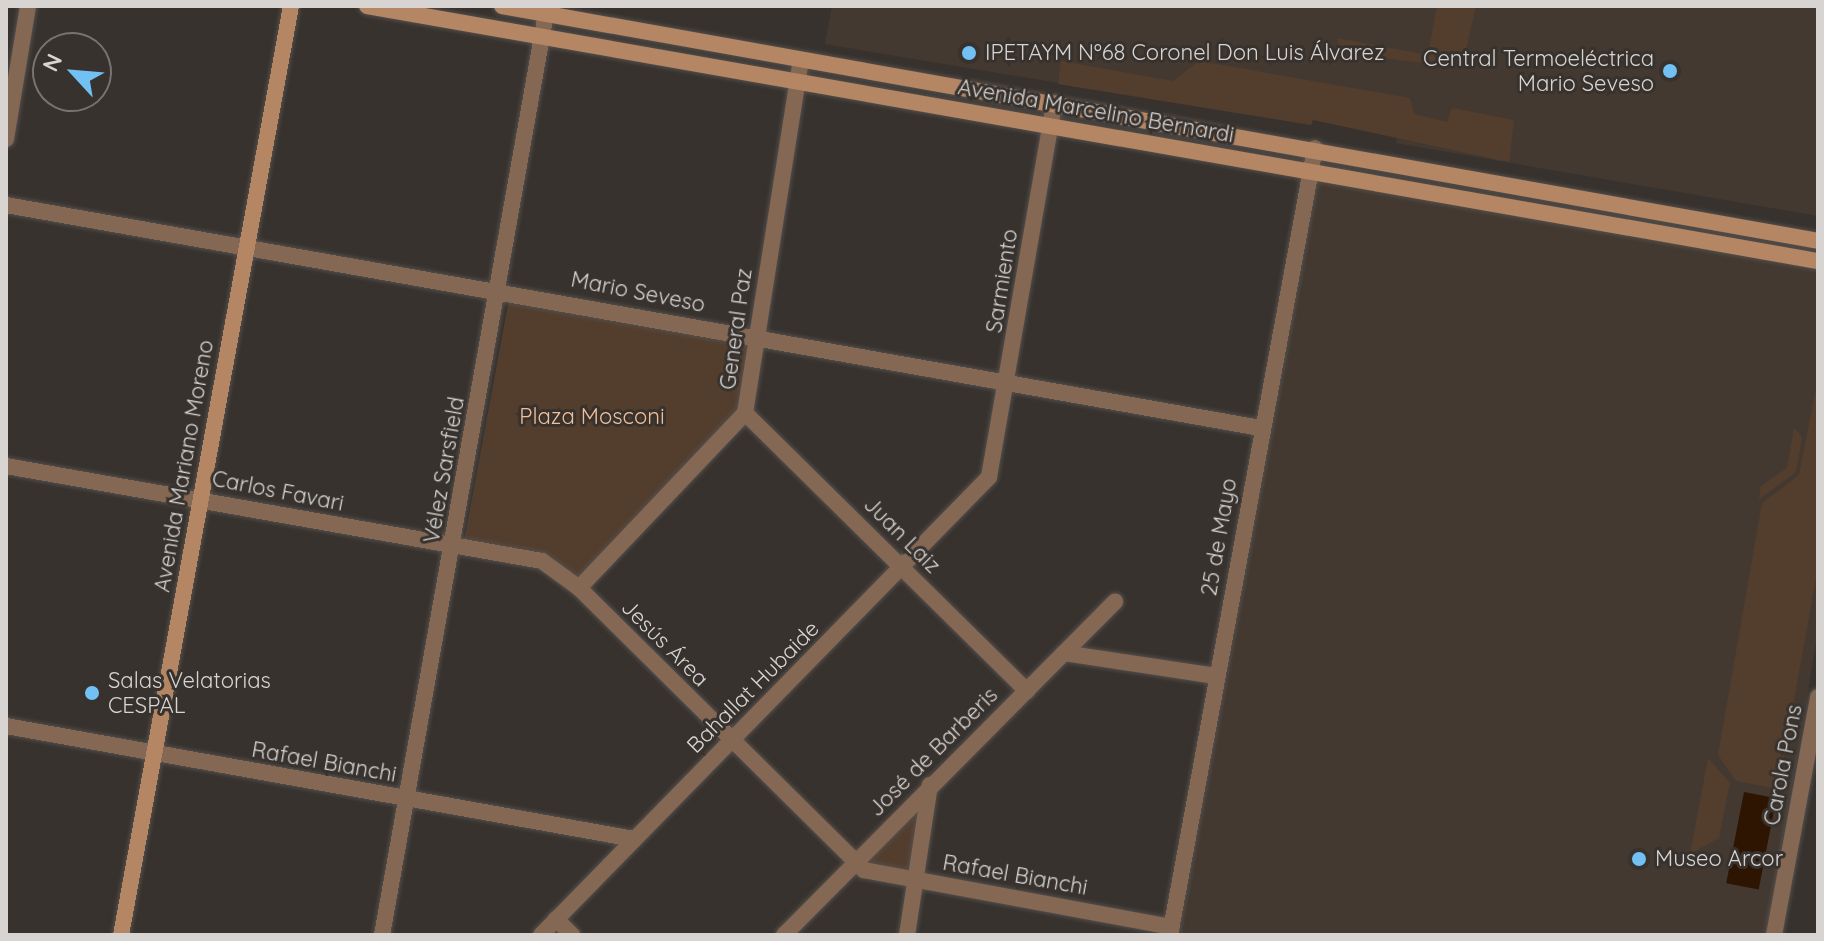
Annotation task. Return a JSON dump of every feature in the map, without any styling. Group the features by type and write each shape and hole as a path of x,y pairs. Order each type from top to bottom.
{"main road":[{"name":"Avenida Mariano Moreno","path":"121,935 291,6"},
{"name":"Avenida Marcelino Bernardi","path":"367,6 1818,261"},
{"name":"Avenida Marcelino Bernardi","path":"502,6 552,11 801,60 1315,148 1818,241"}],"street":[{"path":"6,139 28,6"},
{"name":"Vélez Sarsfield","path":"382,935 543,37 552,11"},
{"name":"General Paz","path":"579,588 745,413 801,60"},
{"name":"Sarmiento","path":"994,468 1054,103"},
{"name":"25 de Mayo","path":"1171,931 1261,428 1315,148"},
{"name":"Mario Seveso","path":"6,205 500,288 1261,428"},
{"name":"Juan Laiz","path":"745,413 1027,691"},
{"name":"Carlos Favari","path":"6,466 542,561"},
{"name":"Bahallat Hubaide","path":"541,935 903,568 994,468"},
{"name":"Jesús Área","path":"542,561 579,588 854,862"},
{"name":"José de Barberis","path":"784,935 1115,602"},
{"path":"1064,653 1216,676"},
{"name":"Carola Pons","path":"1774,935 1818,697"},
{"name":"Rafael Bianchi","path":"6,726 634,839"},
{"path":"907,935 930,785"},
{"name":"Rafael Bianchi","path":"854,862 868,872 1171,931"},
{"path":"556,919 572,935"}],"shaded area":[{"path":"832,6 1818,6 1818,216 1396,143 1397,136 1313,120 1311,125 825,44"},
{"path":"1314,171 1818,266 1818,631 1767,935 1177,935"},
{"path":"1744,792 1776,798 1759,890 1726,883"}],"green space":[{"path":"1437,6 1476,6 1466,49 1449,66 1357,55 1339,45 1337,38 1428,55"},
{"path":"1061,61 1173,81 1199,61 1410,98 1414,114 1447,122 1452,108 1514,120 1509,162 1313,120 1311,125 1058,84"},
{"name":"Plaza Mosconi","path":"509,299 750,340 740,411 575,581 547,557 464,542"},
{"path":"1818,378 1818,567 1778,789 1736,781 1718,755 1762,503 1799,475"},
{"path":"1794,428 1802,437 1796,472 1759,499 1761,486 1787,468"},
{"path":"1708,758 1730,783 1719,838 1690,854"},
{"path":"925,805 914,876 865,864"}],"place":[{"name":"IPETAYM Nº68 Coronel Don Luis Álvarez","path":"969,53"},
{"name":"Central Termoeléctrica Mario Seveso","path":"1670,71"},
{"name":"Salas Velatorias CESPAL","path":"92,693"},
{"name":"Museo Arcor","path":"1639,859"}]}
